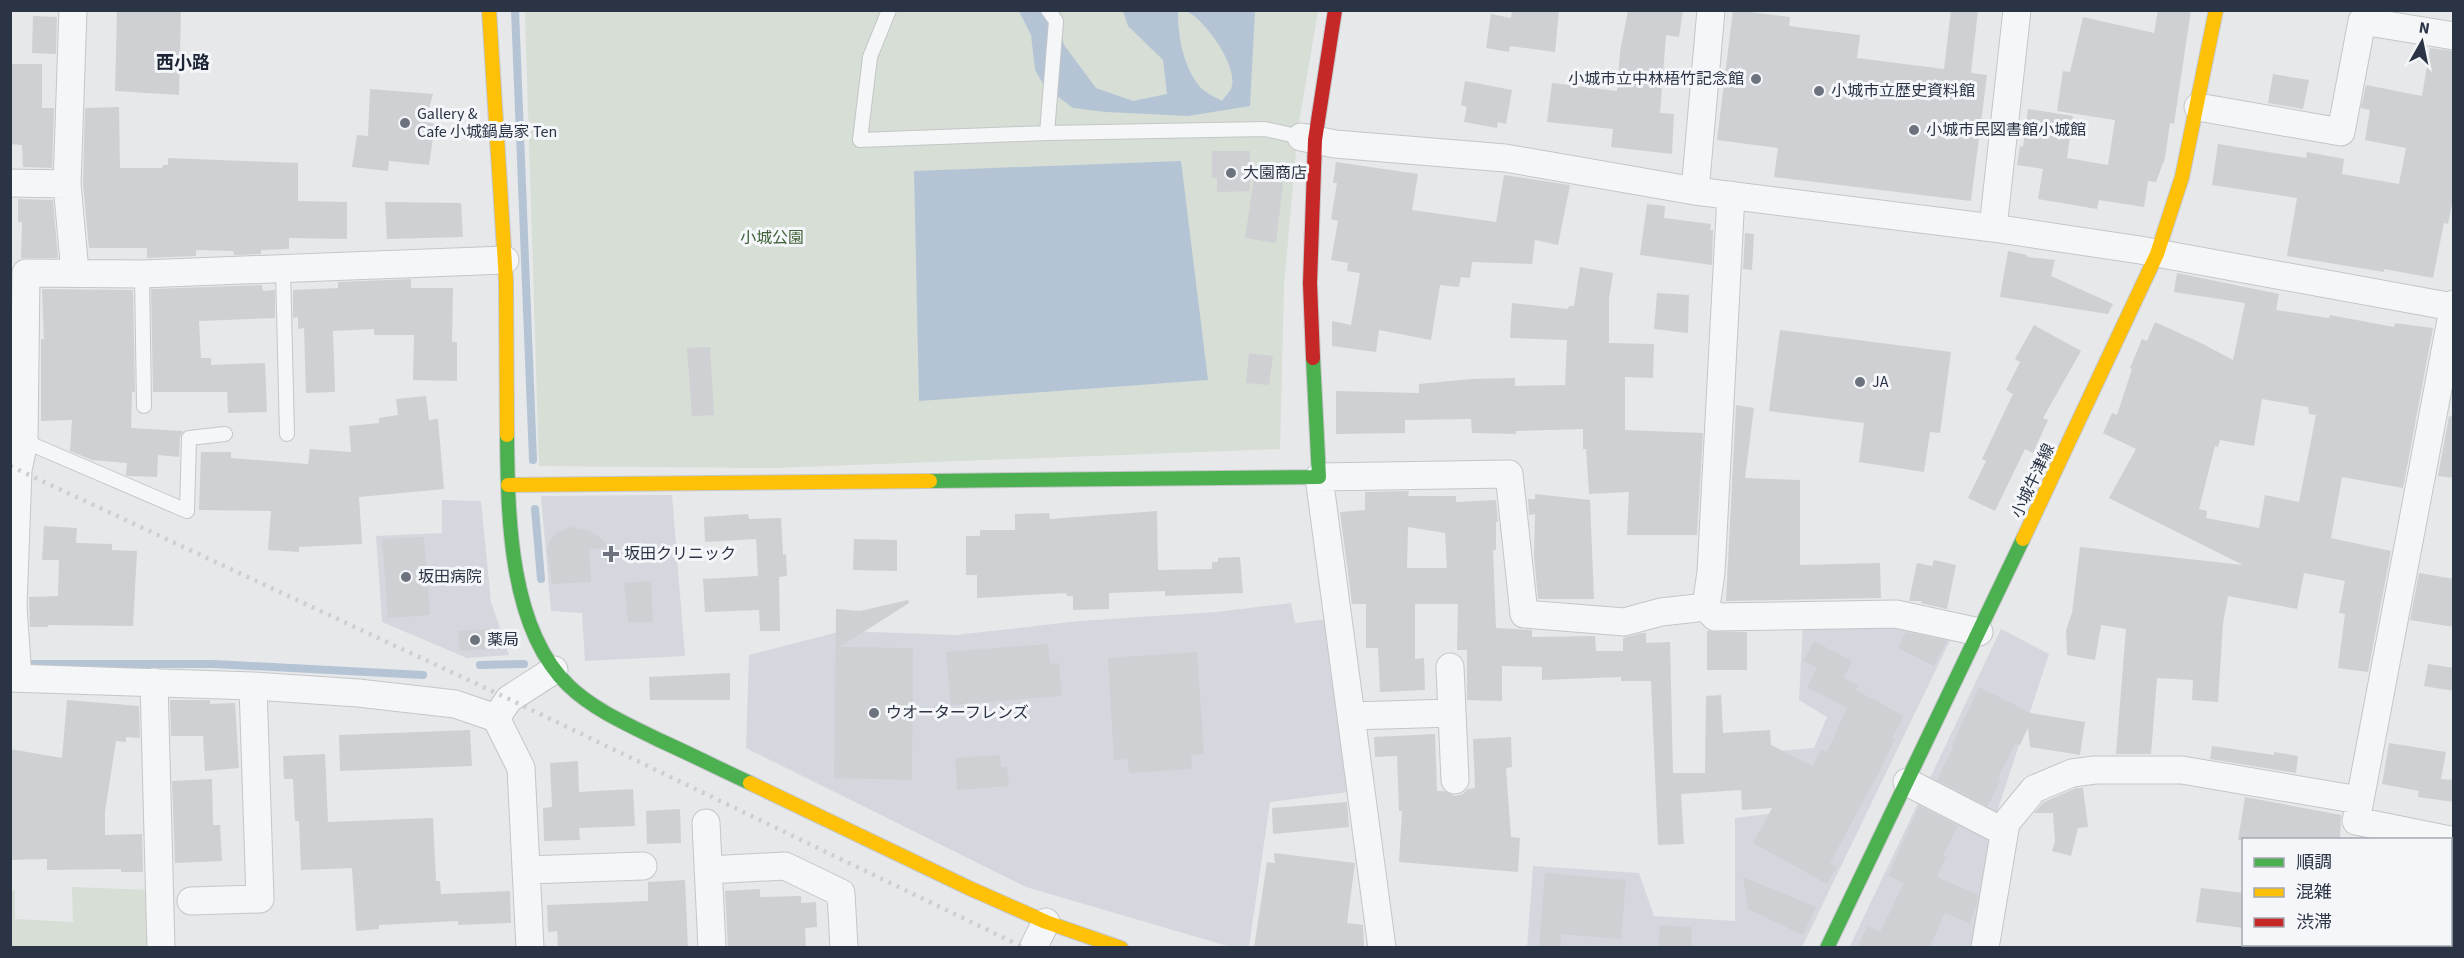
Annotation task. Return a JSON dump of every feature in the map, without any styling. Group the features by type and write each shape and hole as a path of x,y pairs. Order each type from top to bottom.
{"street":[{"path":"73,10 67,184 75,272"},
{"path":"489,10 505,260 508,485 515,567 522,596 539,640 554,670 585,699 633,727 948,878 1046,922 1122,948"},
{"path":"1335,10 1305,138 1319,477 1382,948"},
{"path":"1695,191 1712,10"},
{"path":"1993,228 2017,10"},
{"name":"小城牛津線","path":"1827,948 1979,633 2157,254 2182,177 2216,10"},
{"path":"2198,107 2341,132 2362,21 2411,19 2454,36"},
{"path":"1305,138 1335,144 1505,158 1695,191 1993,228 2453,306 2356,821 2441,838"},
{"path":"10,183 67,184"},
{"path":"1706,607 1711,572 1731,195"},
{"path":"505,260 142,274 26,273 17,330 24,441 18,470 13,518 14,678 253,686 358,693 455,705 496,718 521,768 530,948"},
{"path":"508,485 1509,474 1524,614 1624,621 1661,612 1706,607"},
{"path":"1706,607 1715,617 1896,614 1979,633"},
{"path":"1450,668 1455,780"},
{"path":"496,718 509,699 554,670"},
{"path":"154,682 161,948"},
{"path":"191,901 260,899 253,686"},
{"path":"1352,716 1452,712"},
{"path":"1985,948 2006,823 2034,789 2072,773 2095,770 2182,770 2359,800"},
{"path":"1906,782 2004,832"},
{"path":"706,823 712,948"},
{"path":"526,870 643,866"},
{"path":"708,870 785,866 841,892 844,948"},
{"path":"1033,948 1046,922"}],"lane":[{"path":"889,10 870,57 860,140 1047,133 1265,129 1305,138"},
{"path":"1047,133 1056,21 1048,10"},
{"path":"283,269 287,434"},
{"path":"142,274 144,406"},
{"path":"24,441 187,511 189,438 225,434"}],"shaded area":[{"name":"坂田クリニック","path":"672,495 685,656 585,661 582,613 551,611 541,496"},
{"path":"442,500 481,501 491,602 509,655 467,658 382,622 376,536 442,533"},
{"path":"1291,603 1295,623 1330,619 1357,791 1270,802 1249,947 1231,947 1026,887 746,748 749,655 842,631 956,635 1080,621 1216,612"},
{"path":"1892,621 1955,630 1802,947 1527,948 1533,866 1639,873 1654,916 1735,921 1735,818 1783,812 1779,751 1814,748 1827,717 1799,700 1803,623"},
{"path":"2001,629 2049,654 1997,812 1974,947 1849,948"}],"green space":[{"name":"小城公園","path":"525,11 1318,11 1298,128 1284,285 1280,449 774,468 539,466"},
{"path":"72,887 149,890 150,947 11,948 11,890 15,891 15,919 73,922"}],"water":[{"path":"1019,11 1056,11 1064,45 1096,88 1133,101 1167,94 1163,60 1128,26 1123,11 1178,11 1181,41 1190,71 1201,88 1222,101 1231,89 1232,80 1226,57 1211,34 1186,11 1255,11 1250,106 1188,116 1073,108 1045,87 1035,70 1031,35"},
{"path":"1181,161 1208,380 919,401 914,171"}],"building":[{"path":"117,10 181,10 179,95 115,91"},
{"path":"1512,10 1559,10 1555,52 1510,46 1509,52 1486,48 1491,14 1511,18"},
{"path":"1628,10 1683,10 1679,37 1666,35 1660,113 1674,114 1672,154 1611,147 1613,129 1547,122 1552,83 1617,91 1620,52"},
{"path":"1733,10 1790,17 1789,26 1860,35 1857,58 1944,69 1951,10 1978,10 1971,73 1987,75 1971,201 1774,177 1778,148 1717,140"},
{"path":"2158,10 2191,10 2174,124 2170,123 2165,158 2156,182 2148,181 2144,207 2099,200 2097,209 2038,199 2043,169 2017,165 2020,146 2023,147 2028,109 2073,116 2067,158 2108,165 2115,120 2057,111 2063,71 2070,72 2083,17 2154,33"},
{"path":"33,16 57,17 56,54 32,53"},
{"path":"2430,48 2454,51 2454,193 2448,224 2444,223 2433,278 2287,256 2297,198 2212,185 2218,144 2306,158 2307,152 2344,159 2342,174 2399,184 2406,148 2365,140 2370,110 2361,108 2366,85 2422,96"},
{"path":"10,64 42,64 42,108 54,108 52,168 23,167 22,145 10,144"},
{"path":"2273,74 2309,80 2303,109 2268,103"},
{"path":"1465,81 1512,90 1506,124 1498,122 1497,128 1464,122 1467,107 1461,105"},
{"name":"Gallery & Cafe 小城鍋島家 Ten","path":"370,89 433,94 425,122 435,124 429,165 389,161 388,171 352,167 357,135 368,136"},
{"path":"119,107 120,168 162,168 163,165 168,165 168,158 298,163 298,201 347,202 347,239 289,238 289,249 261,250 261,254 234,255 233,251 196,250 196,256 147,258 147,248 89,248 83,184 85,108"},
{"name":"大園商店","path":"1212,151 1250,151 1250,191 1217,192 1217,178 1212,178"},
{"path":"1336,162 1418,174 1412,210 1496,222 1504,175 1570,185 1558,245 1535,240 1532,264 1472,262 1470,278 1461,277 1459,287 1440,285 1431,340 1379,330 1376,352 1332,346 1332,321 1351,325 1360,273 1347,271 1348,263 1331,260 1338,221 1331,219 1337,183 1333,183"},
{"path":"1254,179 1283,183 1276,243 1245,238"},
{"path":"18,199 53,200 58,258 21,258 22,222 18,222"},
{"path":"385,202 461,203 463,237 387,239"},
{"path":"1647,204 1665,206 1664,218 1711,224 1710,230 1713,230 1712,265 1640,255"},
{"path":"1745,233 1754,234 1752,270 1743,269"},
{"path":"2008,251 2027,255 2027,257 2055,260 2051,276 2113,304 2108,314 2000,297"},
{"path":"1580,267 1613,273 1609,299 1609,343 1654,344 1653,378 1625,377 1625,430 1703,433 1697,535 1627,535 1629,492 1589,494 1586,449 1583,449 1583,429 1516,431 1516,434 1472,433 1471,419 1405,420 1405,433 1336,434 1336,391 1419,393 1419,384 1471,379 1515,378 1515,386 1565,385 1567,340 1510,338 1512,303 1568,309 1569,306 1574,306"},
{"path":"2177,273 2279,294 2276,310 2329,318 2330,315 2394,327 2395,323 2433,328 2403,488 2342,477 2331,538 2391,551 2368,672 2338,668 2345,614 2339,613 2345,581 2304,573 2297,609 2228,596 2223,624 2218,702 2192,700 2193,680 2157,678 2151,754 2116,754 2126,629 2101,625 2095,660 2067,655 2066,630 2072,613 2080,547 2243,565 2109,498 2136,449 2103,433 2112,413 2117,415 2132,369 2130,368 2142,339 2147,341 2155,322 2233,360 2245,303 2174,292","holes":["2262,399 2308,407 2309,414 2316,415 2299,502 2265,495 2259,528 2206,518 2207,511 2199,509 2215,446 2218,447 2220,440 2254,446"]},
{"path":"411,279 411,288 453,288 452,342 457,342 457,381 413,380 414,335 374,335 374,329 333,331 335,392 306,393 304,328 298,329 298,317 293,318 293,290 338,288 338,282"},
{"path":"262,285 263,291 275,290 275,318 199,321 201,358 211,358 211,365 265,363 267,412 228,413 227,392 153,392 151,289"},
{"path":"42,289 133,290 135,392 132,392 131,428 183,431 180,437 179,457 158,455 157,477 128,476 126,475 127,463 92,460 70,451 72,420 41,421 41,339 44,339"},
{"path":"1657,293 1689,295 1688,333 1654,329"},
{"path":"2034,325 2081,351 2043,418 2048,420 2033,453 2025,449 1995,511 1968,498 1986,461 1982,459 2013,394 2006,390 2020,362 2015,359"},
{"name":"JA","path":"1780,330 1951,352 1940,433 1930,432 1924,472 1859,462 1864,423 1769,411"},
{"path":"710,347 714,415 692,416 687,348"},
{"path":"1249,353 1273,356 1269,385 1246,383"},
{"path":"426,396 429,420 438,419 444,489 359,497 362,544 299,547 299,552 268,550 271,511 199,510 201,452 231,452 231,458 308,464 310,449 351,452 349,426 379,423 379,418 398,415 396,399"},
{"path":"1736,405 1754,408 1745,478 1800,480 1800,565 1880,563 1881,598 1726,601"},
{"path":"2449,416 2454,417 2454,478 2438,476"},
{"path":"1409,491 1408,496 1456,496 1456,502 1496,500 1498,522 1496,522 1496,550 1493,550 1496,628 1532,630 1532,637 1595,636 1596,651 1623,651 1623,638 1642,633 1646,633 1646,643 1670,642 1673,773 1705,773 1706,696 1721,695 1723,733 1770,730 1771,745 1813,766 1821,749 1827,752 1847,708 1807,687 1817,668 1803,661 1814,641 1852,661 1843,678 1858,685 1856,690 1904,716 1892,738 1895,739 1880,770 1830,863 1837,867 1827,884 1753,843 1772,808 1742,810 1741,790 1681,794 1684,844 1658,845 1651,681 1621,681 1621,677 1542,680 1542,667 1502,666 1502,701 1467,700 1467,650 1457,650 1458,604 1415,604 1415,659 1424,658 1425,690 1380,692 1378,648 1366,648 1366,604 1352,604 1340,512 1365,510 1365,492","holes":["1408,527 1445,533 1447,568 1407,568"]},
{"path":"1535,494 1590,500 1594,599 1538,599 1534,557 1535,514 1529,515 1528,499 1535,499"},
{"path":"1157,511 1158,570 1212,569 1212,562 1218,562 1218,558 1240,557 1243,593 1165,596 1165,591 1109,593 1109,609 1073,610 1073,596 1067,596 1066,593 977,598 977,575 966,575 966,536 980,536 980,530 1015,530 1015,514 1049,513 1050,519"},
{"path":"748,514 749,519 781,518 783,555 786,554 787,576 779,577 780,631 760,631 759,610 705,612 703,579 758,576 756,539 705,542 704,517"},
{"path":"44,526 77,528 76,543 112,544 112,550 137,551 133,626 48,625 48,627 30,627 29,597 58,596 59,560 42,560"},
{"path":"569,527 591,531 613,548 589,549 591,582 552,584 547,549 550,540"},
{"name":"坂田病院","path":"424,537 430,615 388,618 382,539"},
{"path":"854,539 897,540 897,571 853,570"},
{"path":"1934,560 1956,565 1947,609 1921,603 1922,601 1909,601 1917,563 1932,566"},
{"path":"2419,573 2454,579 2454,627 2410,620"},
{"path":"651,581 653,622 628,622 624,583"},
{"name":"ウオーターフレンズ","path":"908,600 909,603 840,647 913,648 912,780 834,778 836,609 860,611"},
{"name":"薬局","path":"489,629 491,649 460,651 458,631"},
{"path":"1707,631 1747,632 1747,670 1707,670"},
{"path":"1906,632 1947,641 1934,666 1898,648"},
{"path":"1048,644 1050,664 1059,663 1062,696 951,705 946,652"},
{"path":"1197,652 1204,754 1191,755 1192,769 1129,773 1128,759 1114,760 1108,658"},
{"path":"2428,664 2454,668 2454,691 2424,686"},
{"path":"730,673 730,700 650,700 649,677"},
{"path":"1979,687 2031,713 2085,722 2080,755 2030,747 2028,728 2020,745 2015,744 1998,778 2001,780 1987,806 1937,780"},
{"path":"67,700 139,706 140,738 126,737 126,742 116,741 105,812 105,835 142,834 143,872 121,872 121,869 47,870 47,859 10,860 10,749 62,758"},
{"path":"170,700 210,700 210,704 235,703 239,768 205,771 203,736 171,736"},
{"path":"470,730 472,766 340,771 339,735"},
{"path":"1435,734 1437,791 1444,791 1455,796 1475,788 1473,739 1511,737 1512,767 1506,768 1511,837 1520,838 1518,872 1399,862 1402,811 1399,811 1397,756 1375,757 1374,737"},
{"path":"2389,743 2446,752 2441,779 2454,780 2454,802 2418,797 2419,791 2382,784"},
{"path":"2212,746 2298,756 2296,773 2210,759"},
{"path":"325,754 328,822 433,818 436,881 440,881 441,894 510,891 511,923 458,925 458,921 379,925 379,929 356,931 352,868 301,870 299,821 295,821 293,779 284,779 283,756"},
{"path":"1000,755 1001,767 1007,767 1009,786 957,790 955,758"},
{"path":"578,761 579,792 633,789 635,826 579,828 580,840 544,841 543,808 552,807 550,763"},
{"path":"212,779 213,825 220,825 222,861 175,863 172,781"},
{"path":"2076,788 2083,788 2088,827 2078,828 2071,856 2052,851 2055,842 2053,813 2034,813 2044,802"},
{"path":"2245,797 2341,815 2340,838 2242,838 2238,840"},
{"path":"1347,802 1349,827 1273,834 1272,808"},
{"path":"1919,806 1958,826 1943,856 1946,857 1937,877 1978,895 1976,907 1969,923 1945,913 1929,948 1857,948 1868,926 1880,932 1904,883 1888,876"},
{"path":"680,809 681,843 647,844 646,811"},
{"path":"1274,853 1355,863 1347,923 1363,925 1364,948 1254,948 1267,862 1275,863"},
{"path":"1545,873 1626,880 1621,939 1561,934 1560,948 1539,948"},
{"path":"1743,877 1816,907 1803,935 1748,909"},
{"path":"685,880 688,948 558,948 557,931 548,932 547,905 648,901 648,882"},
{"path":"2201,888 2242,893 2242,928 2196,922"},
{"path":"760,889 760,897 801,896 801,903 816,902 817,927 805,928 806,948 728,948 725,891"},
{"path":"1660,925 1691,927 1692,948 1658,948"}],"waterway":[{"path":"515,10 533,460"},
{"path":"535,509 541,579"},
{"path":"23,664 214,664 423,675"},
{"path":"480,665 524,664"}],"railway":[{"path":"10,466 509,699 1025,948"}],"traffic: fast":[{"path":"930,481 1319,477 1313,358"},
{"path":"507,435 511,533 516,568 523,602 534,633 549,662 569,686 601,710 750,783"},
{"path":"1827,948 2023,539"}],"traffic: slow":[{"path":"489,10 506,281 507,435"},
{"path":"2023,539 2157,254 2182,177 2216,10"},
{"path":"508,485 930,481"},
{"path":"750,783 969,888 1046,922 1121,948"}],"traffic: jam":[{"path":"1313,358 1310,283 1315,140 1335,10"}],"place":[{"name":"小城市立中林梧竹記念館","path":"1756,79"},
{"name":"小城市立歴史資料館","path":"1819,91"},
{"name":"Gallery & Cafe 小城鍋島家 Ten","path":"405,123"},
{"name":"小城市民図書館小城館","path":"1914,130"},
{"name":"大園商店","path":"1231,173"},
{"name":"JA","path":"1860,382"},
{"name":"坂田クリニック","path":"611,554"},
{"name":"坂田病院","path":"406,577"},
{"name":"薬局","path":"475,640"},
{"name":"ウオーターフレンズ","path":"874,713"}],"district":[{"name":"西小路","path":"183,63"}]}
